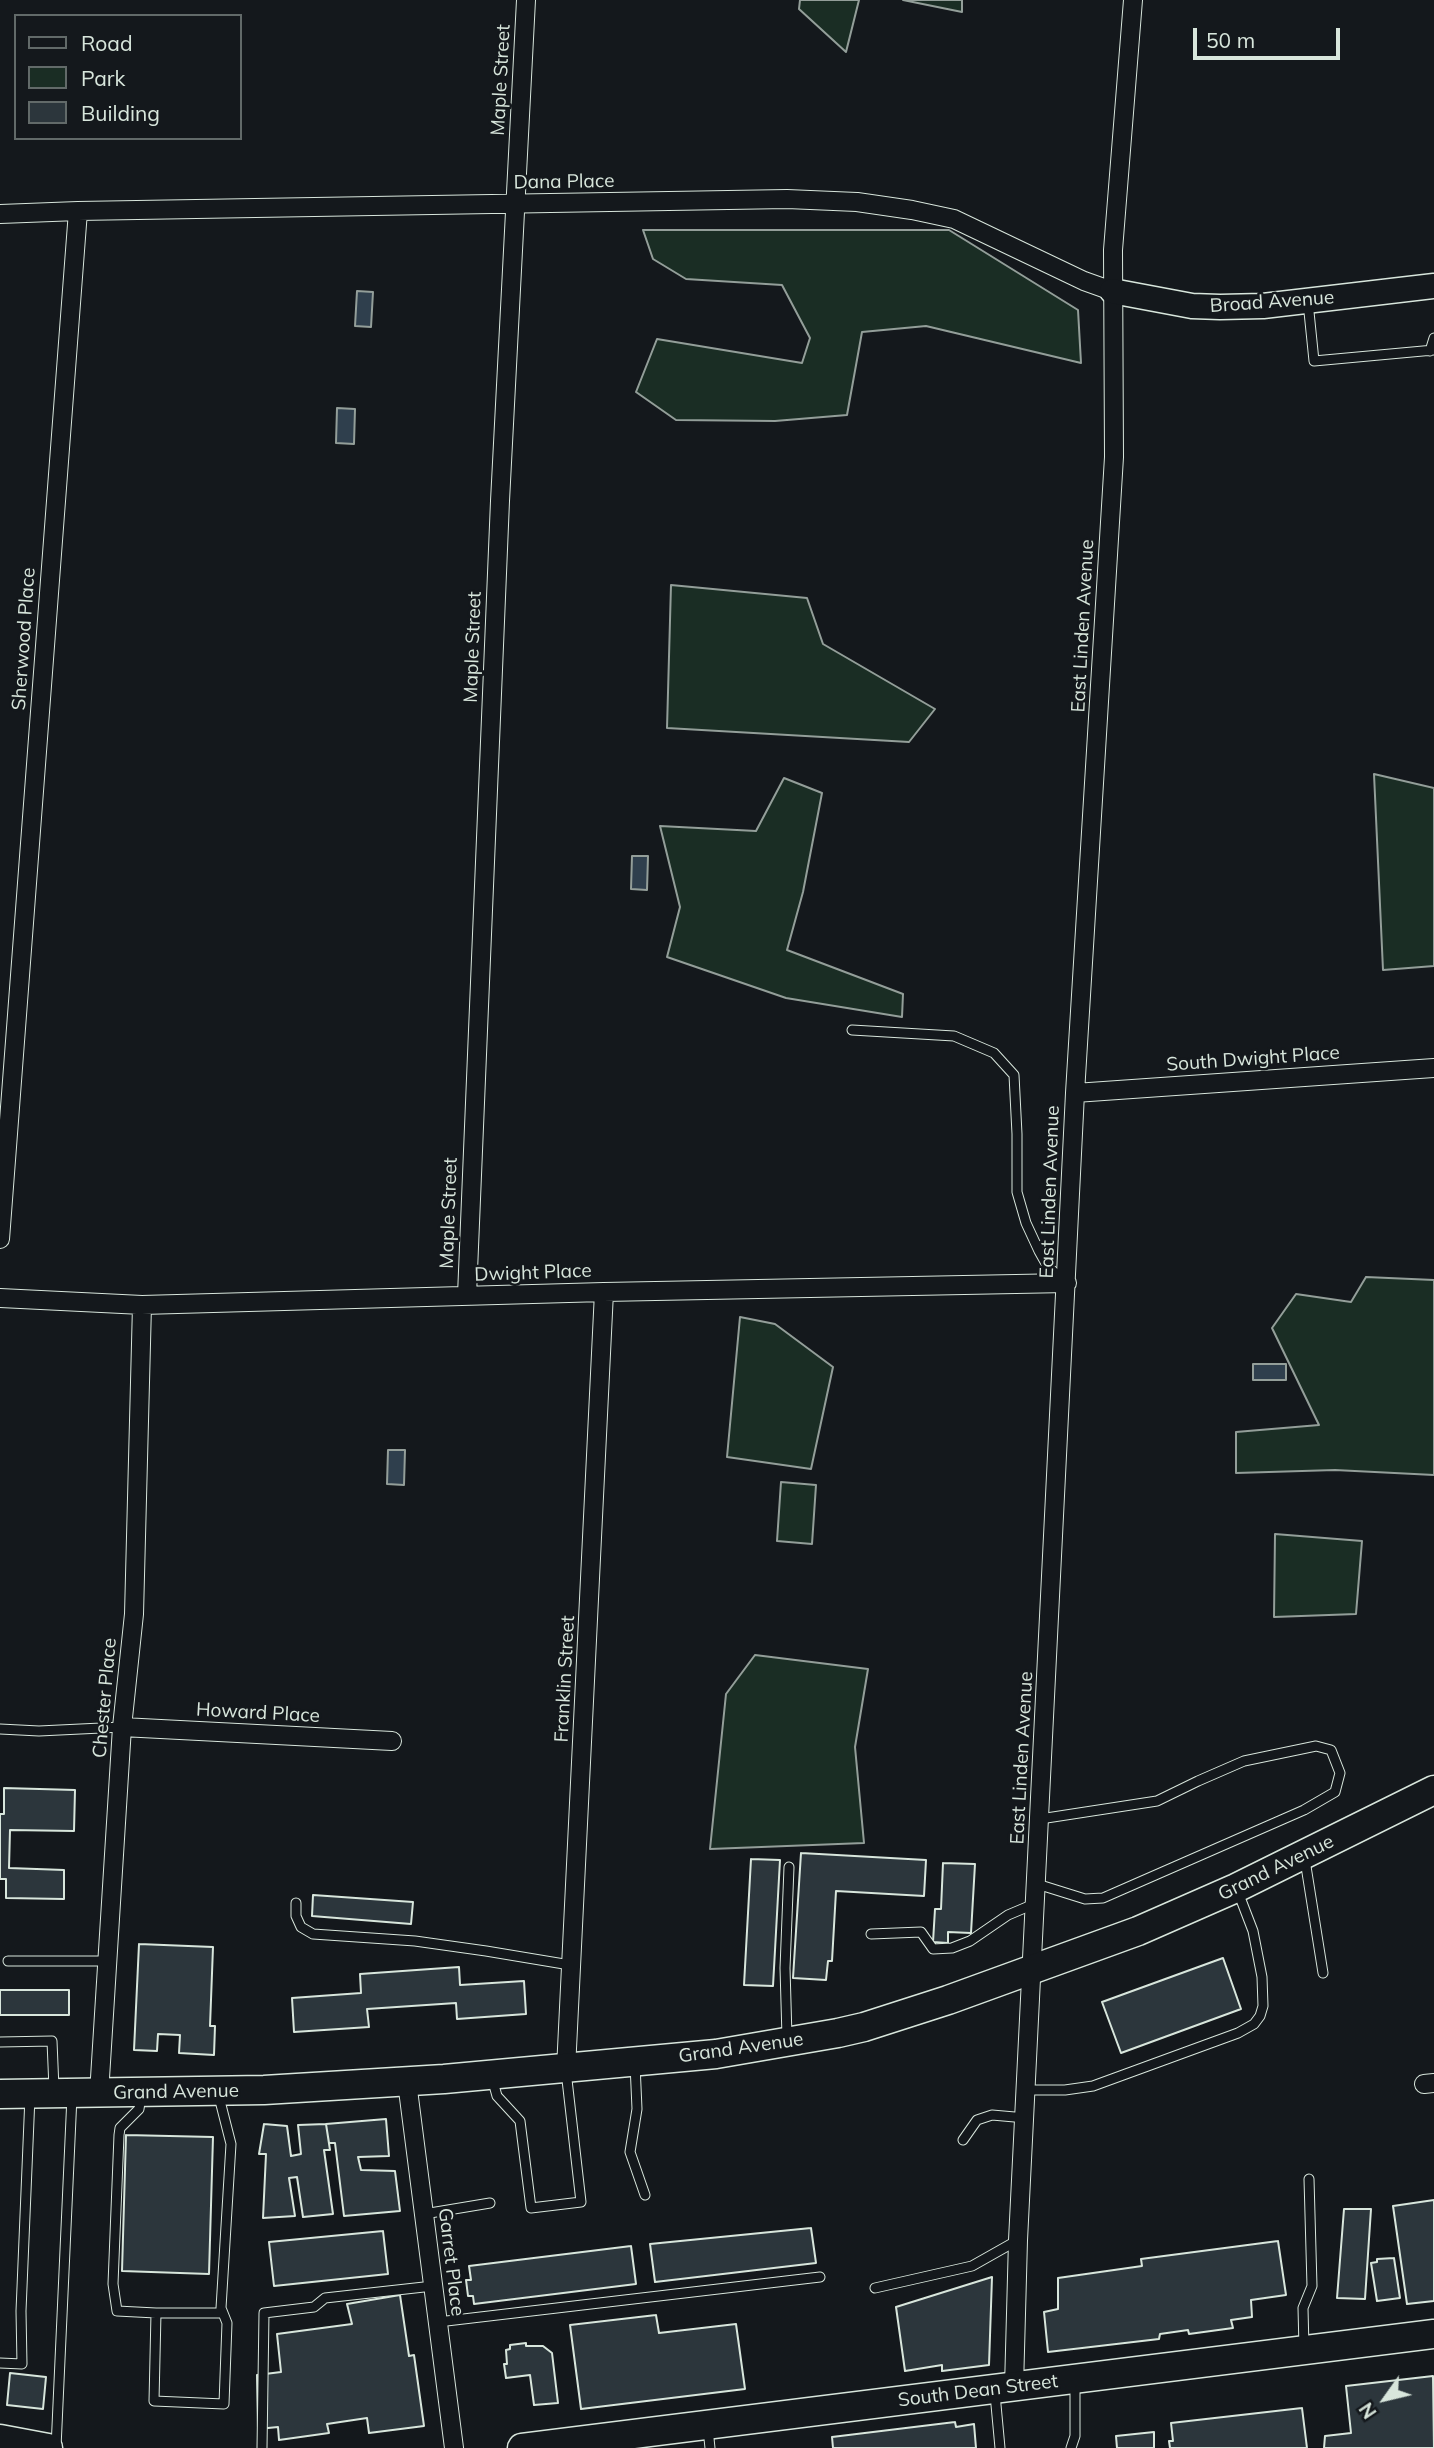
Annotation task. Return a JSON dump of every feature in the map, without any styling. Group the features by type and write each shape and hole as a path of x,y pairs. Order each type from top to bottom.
{"main road":[{"name":"Grand Avenue","path":"0,2094 218,2092 407,2082 716,2054 788,2043 864,2027 1032,1971 1138,1931 1236,1888 1434,1790"},
{"name":"South Dean Street","path":"522,2448 709,2436 1004,2388 1434,2334"},
{"path":"0,2439 48,2448"}],"street":[{"name":"Maple Street","path":"467,1295 500,501 526,0"},
{"name":"East Linden Avenue","path":"1004,2388 1026,2118 1075,1093 1114,457 1112,290 1133,0"},
{"name":"Dana Place","path":"0,214 787,199 883,205 954,219 1084,281 1112,290"},
{"name":"Sherwood Place","path":"0,1239 78,211"},
{"name":"Broad Avenue","path":"1112,290 1206,307 1263,306 1434,286"},
{"name":"South Dwight Place","path":"1075,1093 1434,1068"},
{"name":"Dwight Place","path":"0,1298 142,1305 467,1295 1067,1283"},
{"name":"Franklin Street","path":"566,2069 604,1292"},
{"name":"Chester Place","path":"64,2094 107,1961 122,1727 134,1614 142,1305"},
{"name":"Howard Place","path":"122,1727 392,1741"},
{"name":"Garret Place","path":"407,2082 454,2448"}],"lane":[{"path":"1308,301 1314,361 1432,351 1434,338"},
{"path":"852,1030 954,1036 994,1053 1014,1075 1017,1192 1026,1223 1039,1251 1048,1267 1067,1283"},
{"path":"0,1729 39,1731 122,1727"},
{"path":"1037,1884 1085,1899 1102,1898 1304,1810 1335,1792 1340,1773 1331,1750 1316,1746 1244,1761 1157,1801 1040,1819"},
{"path":"1304,1854 1323,1973"},
{"path":"788,2043 785,1968 789,1867"},
{"path":"1027,2090 1093,2087 1238,2033 1254,2024 1261,2016 1263,2006 1262,1977 1254,1931 1236,1888"},
{"path":"296,1903 296,1916 301,1927 313,1934 415,1941 570,1965"},
{"path":"871,1934 921,1932 933,1949 952,1948 970,1941 1007,1914 1036,1903"},
{"path":"8,1961 107,1961"},
{"path":"0,2042 52,2041 64,2094 56,2448"},
{"path":"635,2062 637,2109 630,2152 645,2195"},
{"path":"491,2075 497,2096 520,2121 531,2208 581,2202 566,2069"},
{"path":"156,2313 154,2401 221,2405 225,2400 227,2323 221,2308 231,2144 218,2092"},
{"path":"141,2093 139,2109 120,2128 119,2135 113,2284 117,2311 223,2313"},
{"path":"0,2363 22,2364 21,2311 64,2094"},
{"path":"963,2140 976,2120 992,2115 1026,2118"},
{"path":"1304,2349 1303,2308 1312,2286 1309,2179"},
{"path":"424,2214 490,2203"},
{"path":"875,2288 972,2266 1018,2240"},
{"path":"438,2322 820,2277"},
{"path":"262,2448 264,2313 314,2307 325,2298 433,2286"},
{"path":"1071,2448 1075,2436 1075,2380"},
{"path":"1000,2448 1004,2388"}],"green space":[{"path":"800,0 859,0 846,52 799,9"},
{"path":"903,0 962,0 962,12"},
{"path":"643,230 949,230 1078,310 1081,363 926,326 862,332 847,415 775,421 676,420 636,392 657,339 802,363 810,338 782,285 686,279 653,259"},
{"path":"671,585 807,598 823,644 935,709 909,742 667,728"},
{"path":"1374,774 1434,788 1434,966 1383,970"},
{"path":"784,778 822,793 803,892 787,950 903,994 902,1017 786,998 667,957 680,907 660,826 756,831"},
{"path":"1366,1277 1434,1280 1434,1475 1335,1470 1236,1473 1236,1432 1319,1425 1272,1328 1296,1294 1351,1302"},
{"path":"740,1317 775,1324 833,1367 811,1469 727,1457"},
{"path":"781,1482 816,1485 812,1544 777,1541"},
{"path":"1275,1534 1362,1541 1356,1614 1274,1617"},
{"path":"755,1655 868,1669 855,1747 864,1843 710,1849 726,1694"}],"water":[{"path":"357,291 373,292 371,327 355,326"},
{"path":"337,408 355,409 354,444 336,443"},
{"path":"632,856 648,856 647,890 631,889"},
{"path":"1253,1364 1286,1364 1286,1380 1253,1380"},
{"path":"388,1450 405,1450 404,1485 387,1484"}],"building":[{"path":"4,1788 75,1790 74,1831 10,1830 9,1868 64,1870 64,1899 6,1898 6,1879 0,1879 0,1814 4,1814"},
{"path":"801,1853 926,1860 924,1896 836,1891 832,1961 828,1961 826,1980 793,1978"},
{"path":"751,1859 780,1860 773,1986 744,1985"},
{"path":"943,1863 975,1864 971,1933 948,1932 948,1943 933,1942 935,1909 941,1909"},
{"path":"313,1895 413,1902 411,1924 312,1916"},
{"path":"139,1944 213,1947 210,2026 215,2026 214,2055 179,2053 180,2035 158,2034 157,2051 134,2050"},
{"path":"1223,1958 1241,2009 1121,2053 1102,2002"},
{"path":"459,1967 460,1985 524,1981 526,2014 457,2019 456,2003 367,2009 369,2027 294,2032 292,1998 361,1993 360,1974"},
{"path":"0,1990 69,1990 69,2015 0,2015"},
{"path":"386,2119 389,2156 358,2157 361,2170 395,2171 400,2211 344,2216 335,2143 329,2143 326,2124"},
{"path":"264,2124 287,2126 291,2156 301,2154 298,2125 326,2124 330,2150 324,2150 333,2214 303,2217 297,2177 289,2178 295,2216 263,2218 266,2154 259,2154"},
{"path":"126,2135 213,2137 209,2274 122,2271"},
{"path":"1434,2200 1434,2301 1407,2304 1393,2206"},
{"path":"1344,2209 1371,2209 1365,2299 1337,2298"},
{"path":"811,2228 816,2263 655,2282 650,2244"},
{"path":"383,2231 388,2274 274,2286 269,2242"},
{"path":"1278,2241 1286,2295 1251,2300 1252,2317 1231,2320 1233,2328 1189,2334 1188,2330 1160,2334 1159,2339 1048,2352 1044,2312 1058,2309 1058,2278 1142,2266 1141,2259"},
{"path":"631,2246 636,2284 474,2304 473,2296 468,2296 466,2280 471,2280 469,2266"},
{"path":"1394,2258 1400,2298 1377,2301 1371,2263 1377,2262 1377,2259"},
{"path":"992,2277 989,2365 942,2371 942,2365 905,2371 896,2307"},
{"path":"400,2295 409,2356 414,2355 424,2426 369,2433 367,2418 327,2424 329,2433 279,2440 278,2427 258,2429 257,2375 281,2372 277,2334 352,2324 347,2304"},
{"path":"656,2315 659,2333 736,2324 745,2389 581,2409 570,2325"},
{"path":"526,2343 526,2346 543,2346 552,2353 558,2403 534,2405 530,2375 506,2378 506,2350 510,2349 510,2345"},
{"path":"10,2373 46,2377 43,2409 7,2405"},
{"path":"1433,2376 1434,2448 1324,2448 1325,2436 1351,2433 1346,2386"},
{"path":"1302,2408 1307,2448 1170,2448 1169,2441 1173,2441 1171,2423"},
{"path":"955,2422 956,2427 974,2424 976,2448 833,2448 832,2437"},
{"path":"1154,2432 1154,2448 1117,2448 1116,2436"}]}
